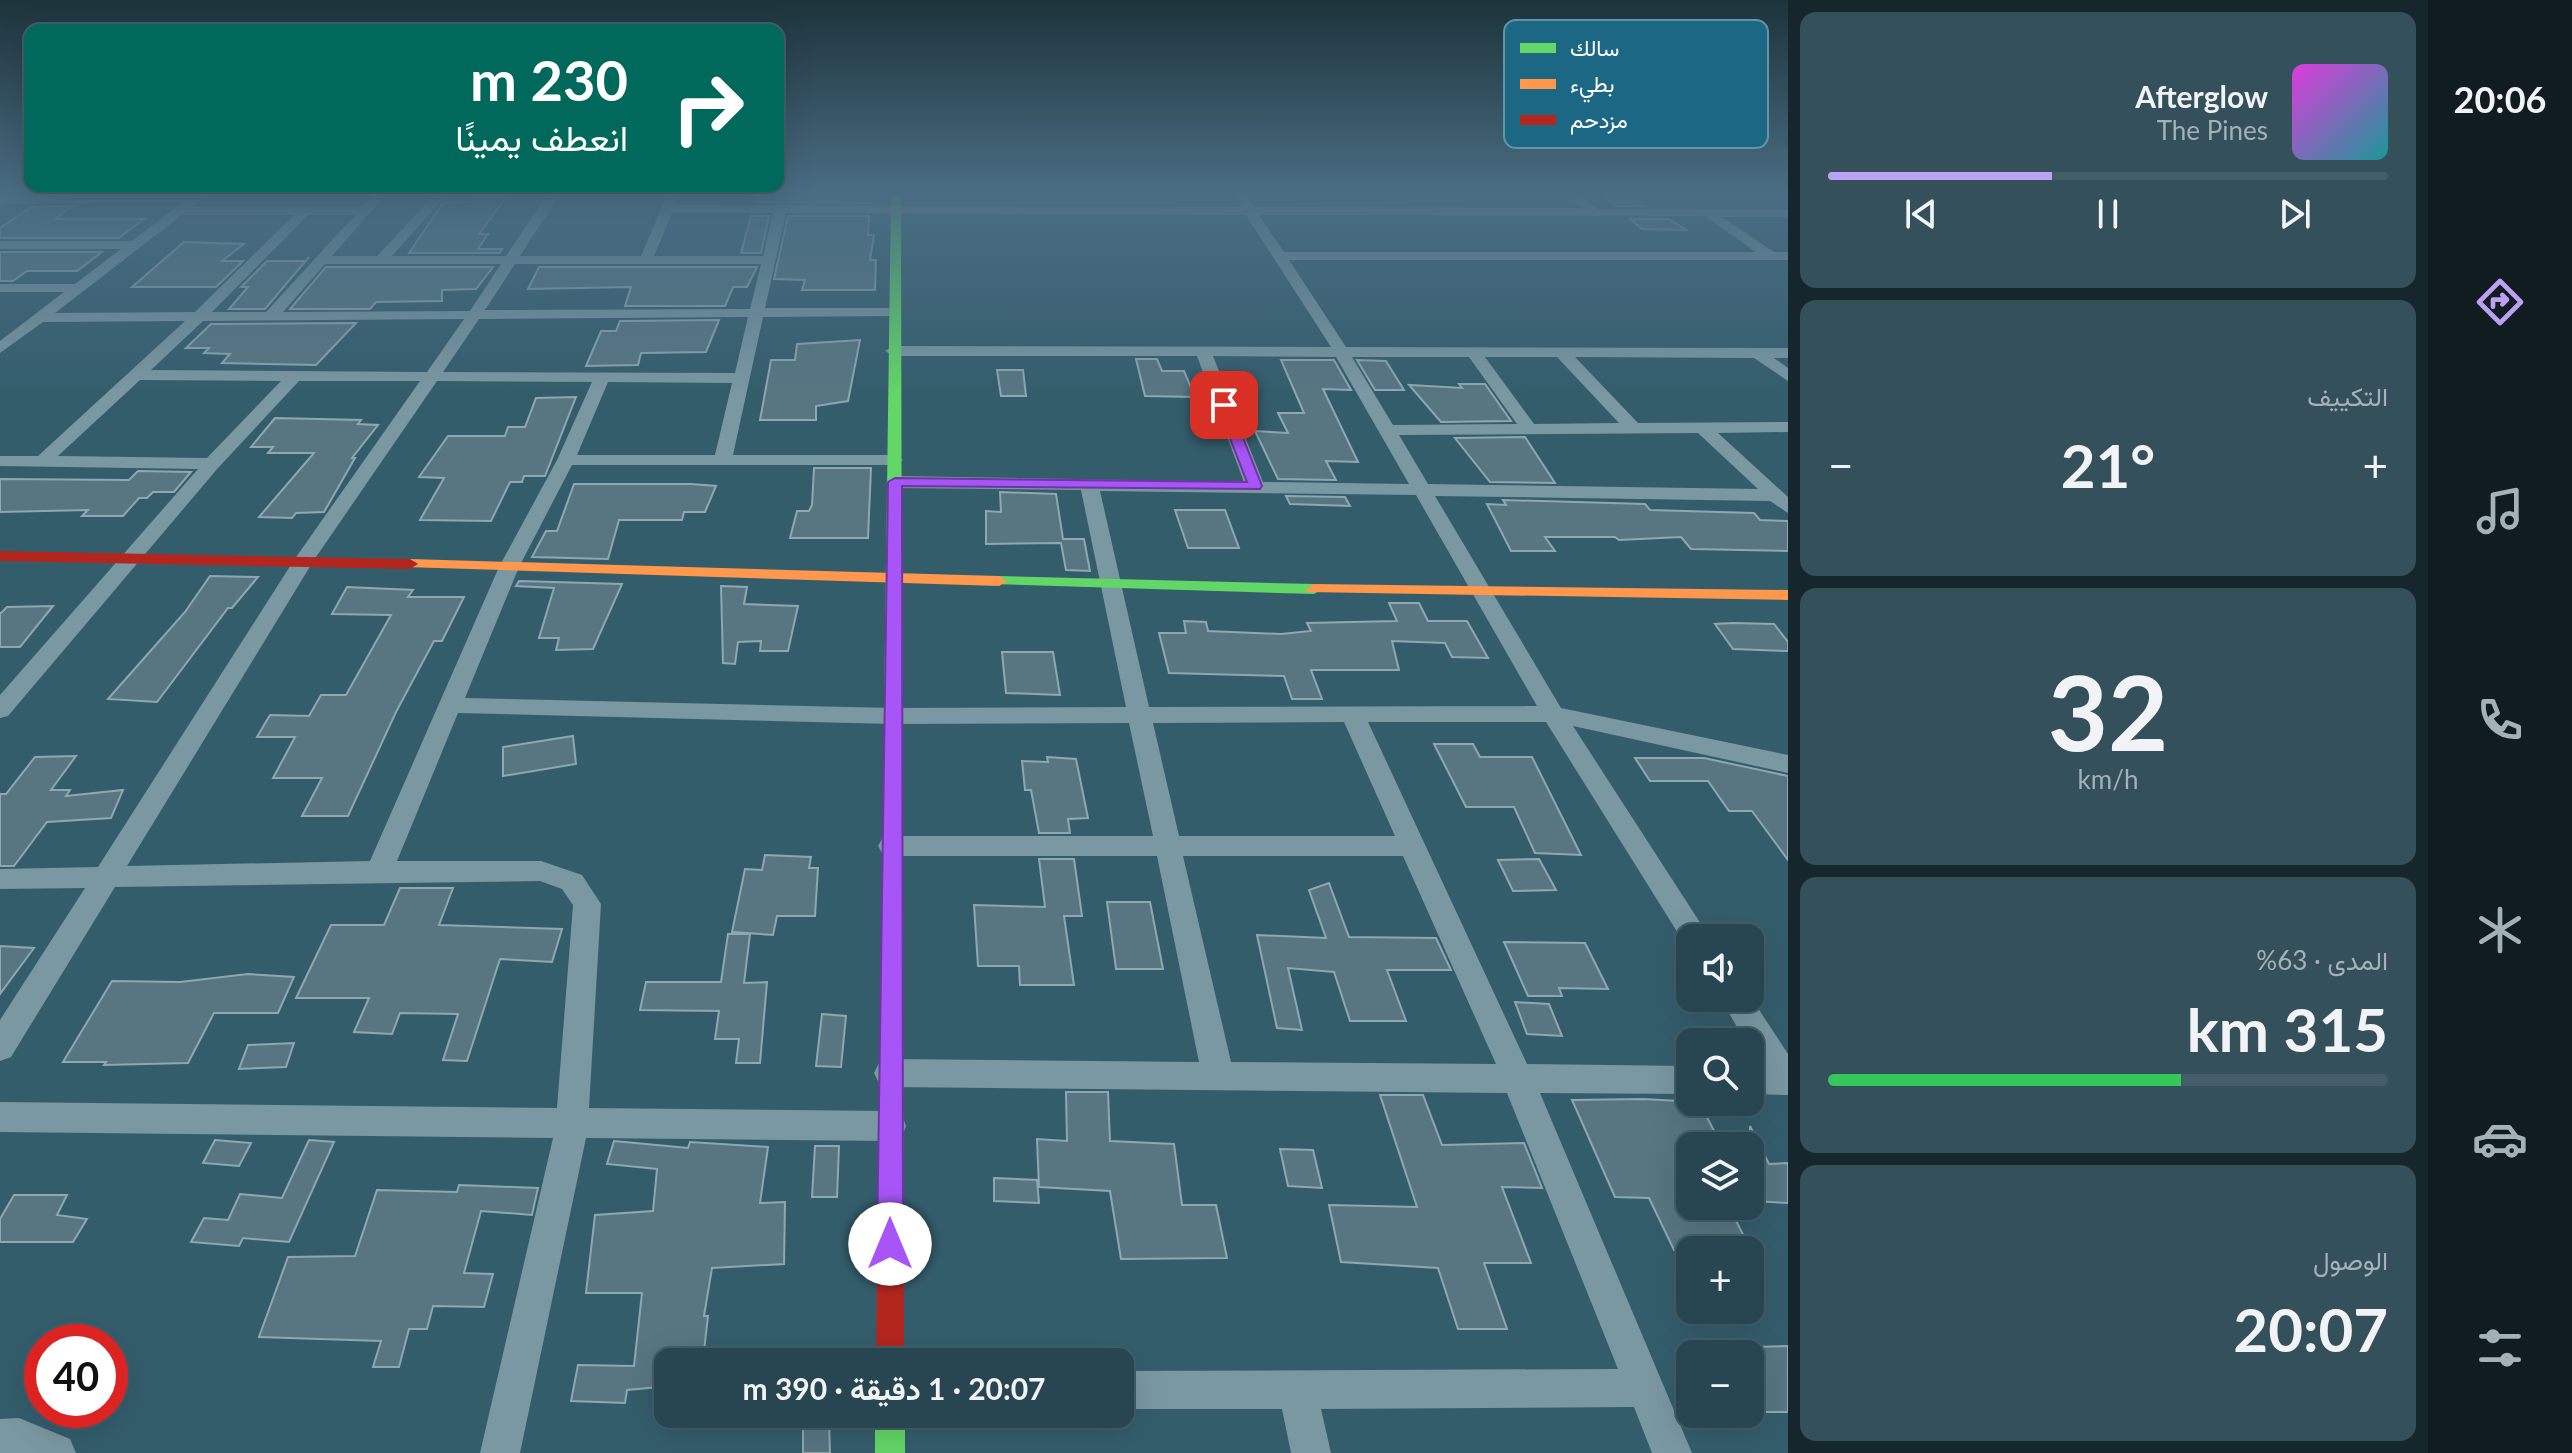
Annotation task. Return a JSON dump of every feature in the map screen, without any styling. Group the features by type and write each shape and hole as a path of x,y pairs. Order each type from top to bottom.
{"street":[{"path":"0,348 115,260"},
{"path":"43,461 256,260"},
{"path":"270,317 321,260 333,260"},
{"path":"0,1047 304,560 511,260"},
{"path":"723,460 769,260 745,260"},
{"path":"890,1348 894,260"},
{"path":"1281,260 1341,351 1553,714 1687,924"},
{"path":"0,288 78,288"},
{"path":"39,318 894,312"},
{"path":"893,351 1788,353"},
{"path":"1203,351 1255,486"},
{"path":"1473,352 1529,429"},
{"path":"1562,353 1634,429"},
{"path":"1758,353 1788,376"},
{"path":"136,375 743,378"},
{"path":"0,710 10,686 294,376"},
{"path":"379,871 509,567 566,460 602,377"},
{"path":"1388,430 1788,427"},
{"path":"1704,429 1782,501"},
{"path":"566,460 894,460"},
{"path":"0,461 212,464"},
{"path":"895,482 1421,488 1782,501"},
{"path":"1089,484 1137,716 1218,1076"},
{"path":"0,556 304,560 895,580 1481,595 1788,595"},
{"path":"449,705 892,716 1553,714 1788,764"},
{"path":"1353,715 1518,1079 1672,1453"},
{"path":"891,846 1415,846"},
{"path":"0,879 541,871 572,882 587,904 572,1125 500,1453"},
{"path":"1744,1012 1788,1081"},
{"path":"890,1073 1676,1080"},
{"path":"1764,1080 1788,1081"},
{"path":"0,1117 890,1126"},
{"path":"1134,1390 1646,1388"},
{"path":"1297,1389 1311,1453"},
{"path":"890,1428 890,1453"},
{"path":"0,1439 19,1438 56,1453"}],"building":[{"path":"0,260 92,260 77,271 27,271 13,281 0,281"},
{"path":"163,260 243,261 216,287 132,287"},
{"path":"778,260 876,260 875,290 802,290 805,280 774,279"},
{"path":"267,261 306,261 265,309 229,309 248,287 241,287"},
{"path":"326,267 493,267 476,289 442,290 442,301 376,302 370,309 290,309"},
{"path":"539,267 757,267 747,287 733,287 725,306 625,306 631,287 528,289"},
{"path":"719,320 706,352 641,353 638,365 586,366 601,331 616,331 620,321"},
{"path":"356,323 316,365 222,363 230,354 204,353 209,348 186,348 211,324"},
{"path":"860,340 848,401 816,406 816,420 760,420 771,360 795,360 797,344"},
{"path":"1136,359 1157,359 1162,371 1184,371 1195,397 1145,396"},
{"path":"1281,360 1334,360 1351,390 1323,389 1358,462 1326,461 1336,480 1278,479 1255,431 1288,433 1278,413 1304,413"},
{"path":"1357,360 1386,361 1404,390 1375,390"},
{"path":"997,370 1023,370 1026,396 1001,396"},
{"path":"1459,384 1485,384 1511,421 1441,422 1409,385 1462,388"},
{"path":"576,397 545,476 524,476 522,482 510,482 491,521 420,520 444,478 419,477 448,436 505,436 508,427 525,427 536,398"},
{"path":"275,418 361,420 358,424 378,425 352,458 355,458 324,512 296,513 292,518 259,517 314,453 268,453 273,447 251,447"},
{"path":"1525,437 1555,483 1490,482 1455,438"},
{"path":"814,468 871,468 868,538 790,538 797,511 809,511 812,505"},
{"path":"138,471 191,472 174,492 153,492 147,498 139,498 123,516 82,516 88,510 0,512 0,479 129,480"},
{"path":"574,484 716,486 705,512 684,512 682,520 619,520 608,559 532,557 546,531 557,531"},
{"path":"1000,492 1056,494 1063,539 1084,539 1090,571 1066,570 1061,543 986,544 986,511 1001,512"},
{"path":"1286,496 1345,497 1350,506 1290,504"},
{"path":"1503,500 1645,504 1650,510 1754,513 1760,520 1788,521 1788,551 1691,549 1681,537 1619,540 1615,537 1545,537 1555,551 1511,551 1487,504 1506,505"},
{"path":"1175,510 1225,510 1239,548 1188,548"},
{"path":"210,576 258,577 232,608 228,608 157,702 108,699 185,612"},
{"path":"519,581 622,584 593,649 556,650 559,638 539,638 554,588 516,586"},
{"path":"721,586 747,587 744,604 798,606 788,651 760,651 761,641 738,642 735,664 723,663"},
{"path":"347,587 413,590 408,597 464,597 442,641 434,641 396,712 348,816 302,816 322,778 273,778 295,737 257,737 270,715 309,716 321,695 346,695 391,615 332,614"},
{"path":"1389,603 1419,603 1428,621 1467,621 1488,658 1452,657 1445,643 1392,641 1399,670 1311,670 1322,699 1292,699 1284,676 1169,673 1159,633 1186,633 1184,621 1206,622 1208,631 1281,634 1311,631 1307,623 1397,621"},
{"path":"53,606 20,647 0,647 0,614 7,607"},
{"path":"1715,624 1774,624 1788,642 1788,651 1733,649"},
{"path":"1002,652 1053,652 1060,695 1006,693"},
{"path":"573,736 576,764 503,776 503,747"},
{"path":"1434,744 1473,744 1480,757 1532,757 1581,855 1535,853 1514,807 1466,807"},
{"path":"76,756 51,790 70,790 66,796 123,790 111,818 47,822 14,866 0,866 0,794 6,794 35,757"},
{"path":"1047,757 1076,759 1088,818 1068,819 1070,833 1039,833 1031,790 1025,790 1022,761 1048,762"},
{"path":"1635,758 1704,758 1788,776 1788,860 1752,811 1729,811 1708,781 1650,781"},
{"path":"765,855 811,857 809,868 818,868 815,916 777,916 773,935 732,932 745,869 762,870"},
{"path":"1039,859 1074,859 1082,916 1064,916 1074,985 1020,985 1019,966 978,966 974,905 1045,907"},
{"path":"1539,859 1556,890 1513,891 1498,860"},
{"path":"1329,883 1349,937 1436,938 1451,970 1387,970 1406,1021 1350,1021 1334,972 1288,968 1302,1030 1277,1028 1257,935 1326,938 1309,890"},
{"path":"400,888 453,888 439,925 562,929 552,962 500,959 467,1061 443,1060 458,1014 400,1013 392,1034 354,1032 369,998 296,998 331,925 384,925"},
{"path":"1107,902 1150,902 1163,969 1116,969"},
{"path":"728,934 750,934 744,983 767,982 760,1063 736,1063 739,1039 715,1039 719,1011 640,1010 646,982 721,982"},
{"path":"1504,942 1585,943 1608,989 1559,988 1562,996 1528,996"},
{"path":"0,946 34,948 0,994"},
{"path":"248,974 294,977 278,1013 214,1013 188,1063 104,1065 106,1062 63,1062 112,981 180,982"},
{"path":"1515,1002 1549,1004 1562,1036 1527,1034"},
{"path":"822,1014 846,1016 841,1067 816,1066"},
{"path":"294,1043 286,1067 239,1069 248,1045"},
{"path":"1066,1092 1108,1092 1110,1141 1174,1144 1182,1205 1216,1205 1227,1258 1121,1259 1110,1191 1039,1187 1037,1139 1067,1141"},
{"path":"1380,1095 1423,1095 1442,1145 1524,1143 1542,1188 1502,1187 1531,1263 1484,1263 1507,1329 1458,1329 1438,1268 1341,1262 1329,1205 1417,1207"},
{"path":"1572,1100 1676,1101 1676,1116 1706,1116 1715,1132 1676,1132 1676,1220 1736,1220 1744,1236 1676,1236 1674,1250 1649,1198 1615,1197"},
{"path":"215,1140 251,1143 239,1166 203,1163"},
{"path":"309,1140 334,1142 289,1242 243,1238 239,1246 191,1242 204,1218 228,1220 240,1194 282,1198"},
{"path":"614,1141 688,1148 690,1142 768,1147 760,1203 785,1202 784,1264 712,1268 704,1316 708,1316 704,1348 654,1348 654,1387 627,1390 625,1403 571,1401 578,1365 634,1366 642,1293 586,1293 595,1215 653,1211 657,1169 607,1164"},
{"path":"815,1146 839,1146 837,1197 812,1197"},
{"path":"1280,1149 1313,1150 1322,1188 1288,1186"},
{"path":"1764,1154 1769,1164 1788,1163 1788,1203 1764,1202"},
{"path":"994,1178 1037,1180 1039,1203 994,1201"},
{"path":"459,1185 538,1188 532,1215 481,1211 464,1273 493,1274 484,1307 433,1306 427,1329 409,1329 399,1367 373,1367 381,1341 259,1337 288,1257 355,1256 377,1190 457,1192"},
{"path":"14,1195 67,1195 57,1215 87,1219 73,1242 0,1242 0,1219"},
{"path":"1788,1346 1788,1412 1764,1412 1764,1347"},
{"path":"803,1428 829,1428 830,1453 803,1453"}],"traffic: fast":[{"path":"893,711 896,260"},
{"path":"999,581 1314,589"},
{"path":"890,1428 890,1453"}],"traffic: slow":[{"path":"410,564 999,581"},
{"path":"1314,589 1788,595"}],"traffic: jam":[{"path":"0,556 410,564"},
{"path":"890,1348 893,711"}],"route":[{"path":"890,1244 895,482 1255,486 1224,405"}]}
